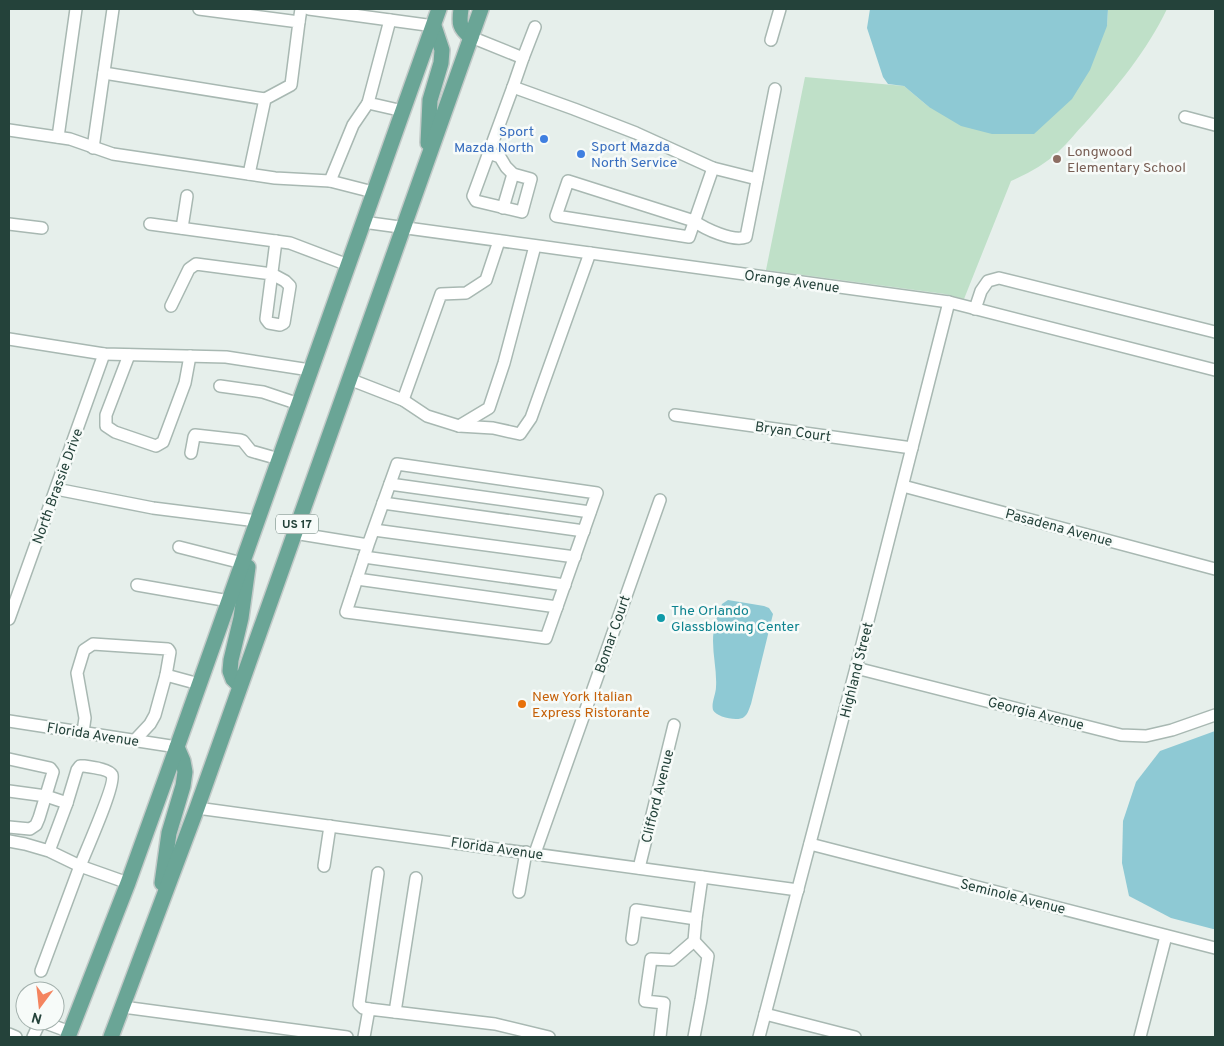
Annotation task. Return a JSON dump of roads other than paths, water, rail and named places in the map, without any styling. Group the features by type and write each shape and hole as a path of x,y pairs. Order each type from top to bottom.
{"main road":[{"name":"US 17","path":"69,1035 128,883 440,9"},
{"path":"461,9 460,21 463,31 471,37"},
{"name":"US 17","path":"111,1037 197,808 481,9"},
{"path":"427,159 430,100 441,63 442,50 434,26"},
{"path":"240,686 230,671 230,660 240,618 255,526"},
{"path":"158,911 170,833 185,772 177,747"}],"street":[{"path":"58,137 76,9"},
{"path":"93,148 113,9"},
{"path":"199,9 299,22"},
{"path":"104,73 265,98 291,85 301,9"},
{"path":"309,9 434,26"},
{"path":"771,40 780,9"},
{"path":"330,181 353,125 368,104 390,20"},
{"path":"489,153 500,158 513,174 532,179 522,212 476,201 473,196 535,27"},
{"path":"471,37 523,58"},
{"path":"513,87 636,133 713,168 757,179"},
{"path":"713,168 694,221 689,237 556,216 568,181 694,221 715,232 741,238 746,237 775,89"},
{"path":"250,174 265,98"},
{"path":"368,104 403,111"},
{"path":"1185,117 1215,125"},
{"path":"9,130 70,139 113,154 275,178 330,181 374,192"},
{"path":"503,208 513,174"},
{"path":"182,228 187,196"},
{"name":"Orange Avenue","path":"363,222 948,302 1215,370"},
{"path":"9,224 42,228"},
{"path":"150,224 290,243 348,265"},
{"path":"171,306 189,269 196,264 272,274 276,241"},
{"path":"403,400 441,294 466,293 486,280 499,241"},
{"path":"459,426 488,408 504,362 535,246"},
{"path":"349,379 403,400 427,416 459,426 493,428 520,434 531,418 590,253"},
{"path":"975,309 981,291 988,281 999,278 1215,332"},
{"name":"Highland Street","path":"759,1037 903,486 948,302"},
{"path":"9,340 104,354 226,357 310,370"},
{"name":"North Brassie Drive","path":"9,618 104,354"},
{"path":"130,355 106,415 106,426 115,432 156,446 163,442 185,383 190,356"},
{"path":"220,386 263,392 298,404"},
{"name":"Bryan Court","path":"675,415 912,448"},
{"path":"191,453 196,435 240,440 251,451 279,459"},
{"path":"397,464 597,493 546,638 346,612 390,484 397,464"},
{"path":"390,484 590,512"},
{"name":"Pasadena Avenue","path":"903,486 1215,569"},
{"path":"56,489 255,526"},
{"name":"Bomar Court","path":"518,892 530,853 660,500"},
{"path":"383,503 584,530"},
{"path":"374,530 575,557"},
{"path":"294,533 368,545"},
{"path":"179,547 242,563"},
{"path":"364,557 565,585"},
{"path":"357,579 557,607"},
{"path":"137,584 229,600"},
{"path":"83,732 85,718 78,673 84,650 93,644 168,649 170,652 166,675 155,716 135,740"},
{"name":"Georgia Avenue","path":"856,668 1121,735 1146,736 1172,730 1215,715"},
{"path":"166,675 199,684"},
{"name":"Florida Avenue","path":"9,721 177,747"},
{"name":"Clifford Avenue","path":"639,868 674,725"},
{"path":"9,759 50,768 52,772 40,818 36,825 30,829 9,827"},
{"path":"41,971 110,791 113,781 108,771 84,766 80,766 77,770 49,851"},
{"path":"9,791 46,796 67,802"},
{"name":"Florida Avenue","path":"197,808 798,890"},
{"path":"324,866 330,826"},
{"path":"9,841 49,851 80,866 128,883"},
{"name":"Seminole Avenue","path":"810,844 1215,948"},
{"path":"378,873 359,1004 363,1008 495,1024 548,1037"},
{"path":"660,1037 664,1002 645,1000 651,959 672,960 694,941 702,877"},
{"path":"395,1012 416,878"},
{"path":"632,939 636,910 696,918"},
{"path":"1140,1037 1166,936"},
{"path":"694,941 708,956 702,1000 694,1037"},
{"path":"123,1007 347,1037"},
{"path":"364,1037 369,1009"},
{"path":"765,1014 855,1037"},
{"path":"33,1037 39,1024 43,1022 69,1035"},
{"path":"9,1034 16,1037"}],"water":[{"path":"870,9 1108,9 1107,26 1090,70 1072,99 1034,134 992,134 961,126 929,107 904,86 888,84 883,77 867,28"},
{"path":"728,600 764,606 769,608 773,614 751,704 745,716 737,719 718,715 713,710 716,690 713,647 714,631 722,604"},
{"path":"1215,731 1215,929 1213,929 1171,918 1129,896 1122,863 1123,821 1136,782 1160,751"}],"place":[{"name":"Sport Mazda North","path":"544,139"},
{"name":"Sport Mazda North Service","path":"581,154"},
{"name":"Longwood Elementary School","path":"1057,159"},
{"name":"The Orlando Glassblowing Center","path":"661,618"},
{"name":"New York Italian Express Ristorante","path":"522,704"}]}
